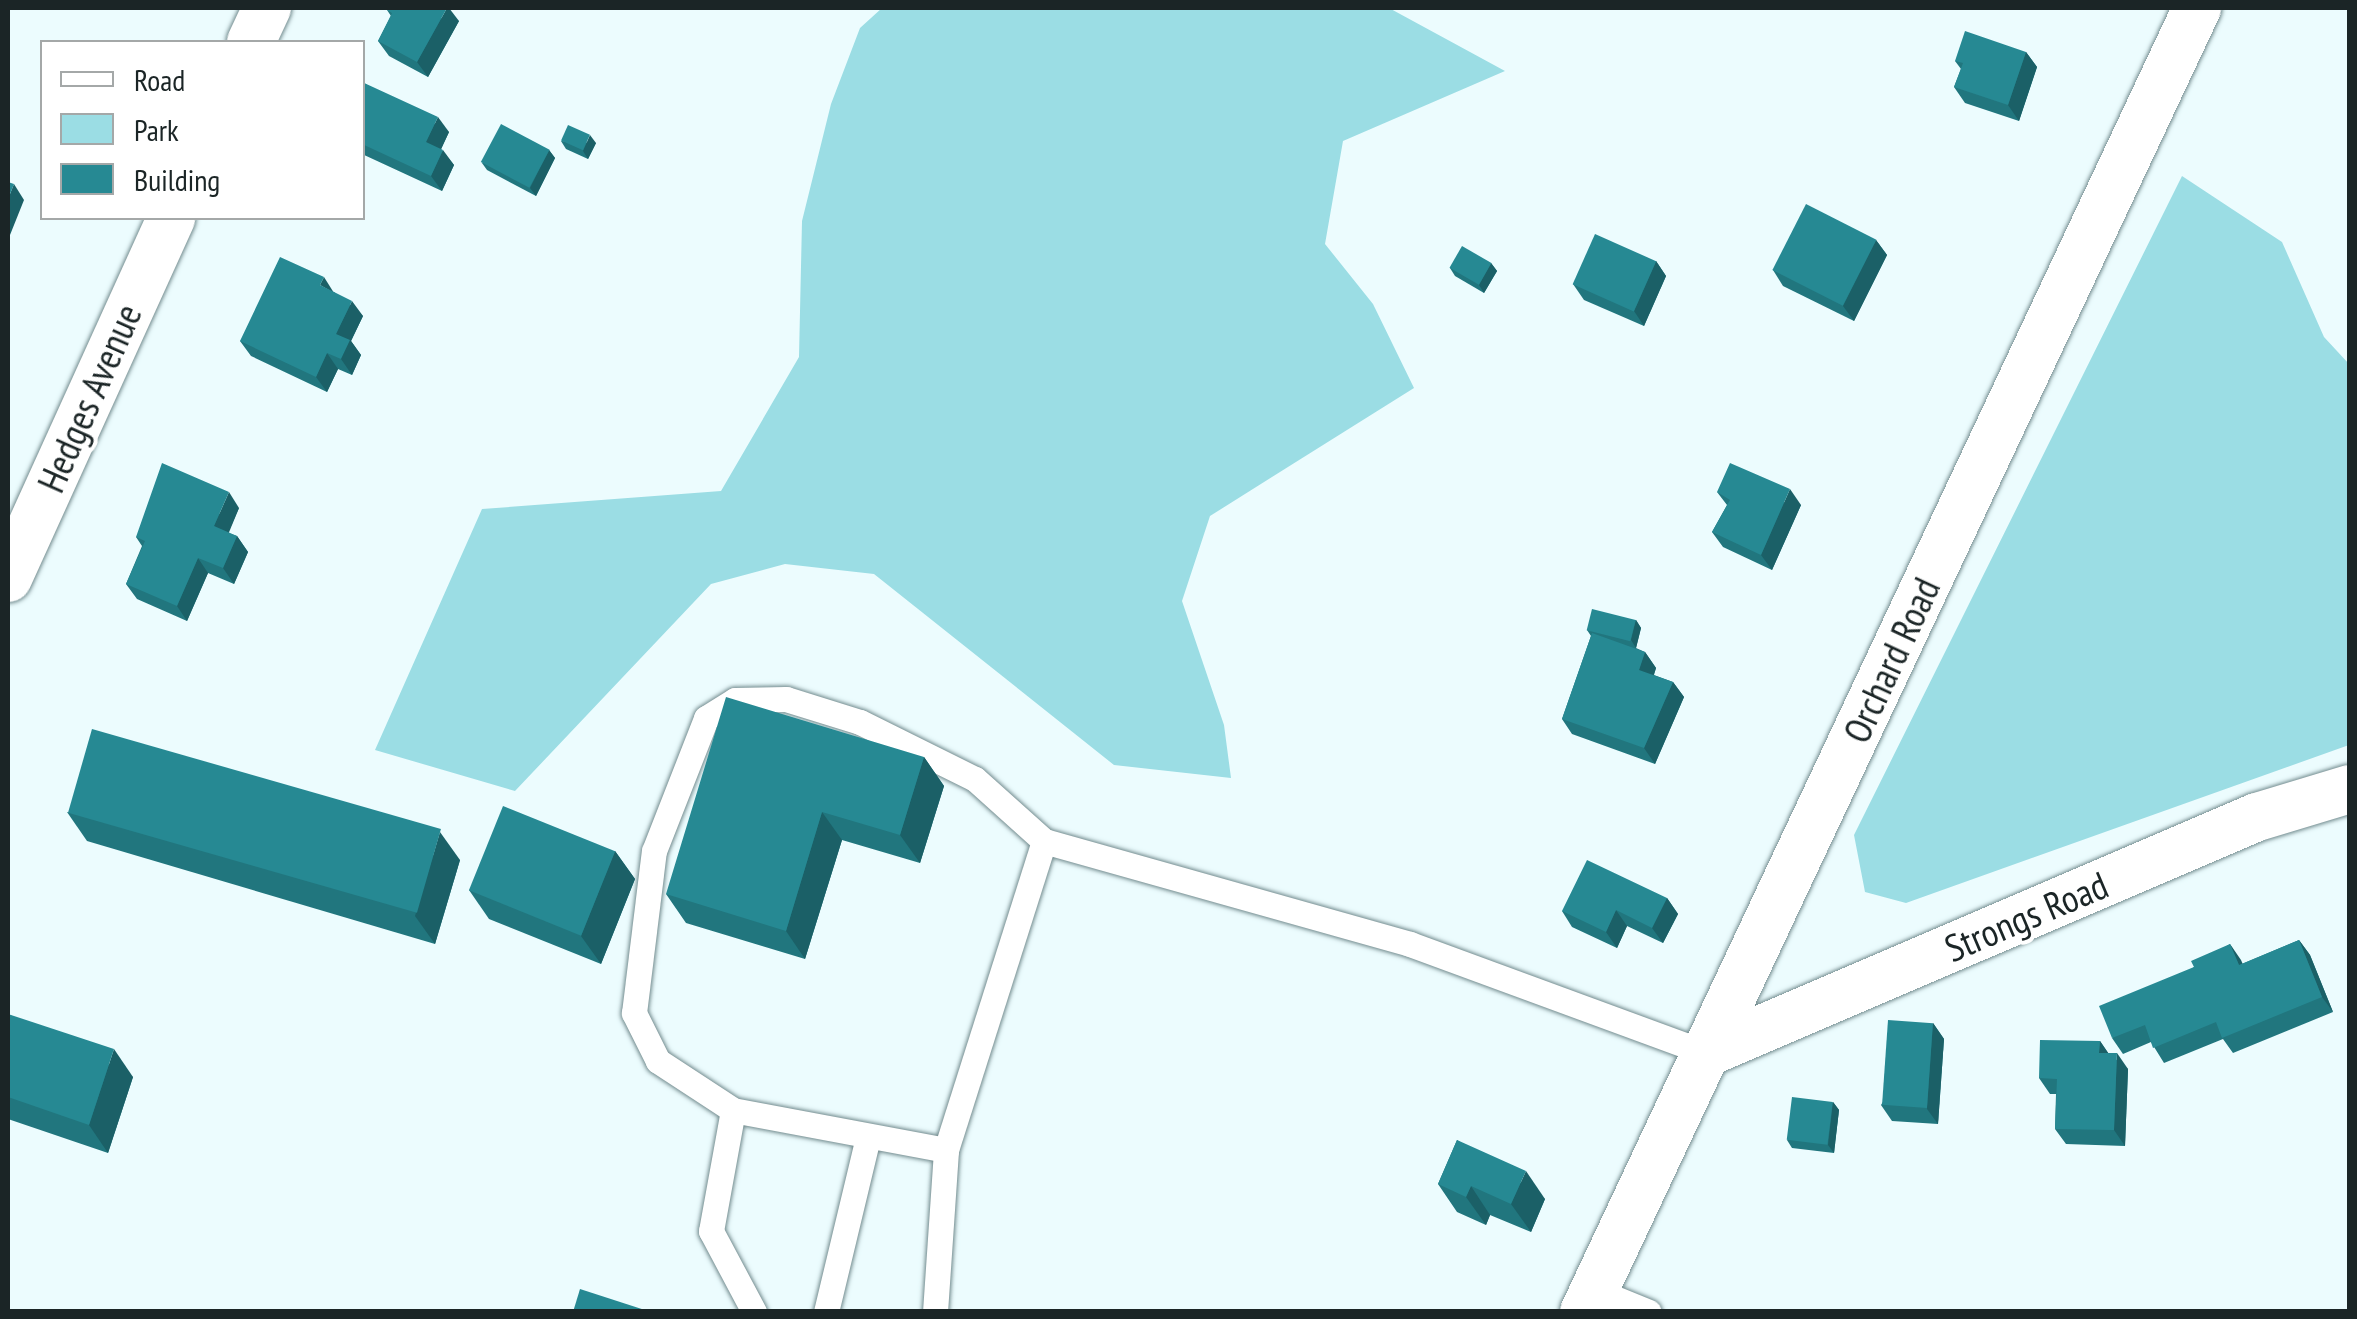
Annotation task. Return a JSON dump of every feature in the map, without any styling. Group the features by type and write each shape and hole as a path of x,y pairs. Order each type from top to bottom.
{"street":[{"path":"252,40 267,8"},
{"name":"Orchard Road","path":"1590,1301 2198,8"},
{"name":"Hedges Avenue","path":"8,578 171,220"},
{"name":"Strongs Road","path":"1706,1053 2257,817 2350,789"}],"lane":[{"path":"946,1150 733,1110 658,1060 634,1013 654,851 706,718 736,700 786,698 860,722 974,779 1044,841 1410,944 1706,1053"},
{"path":"935,1312 946,1150 1044,841"},
{"path":"733,1110 711,1231 754,1312"},
{"path":"826,1312 868,1136"},
{"path":"1590,1301 1649,1312"}],"green space":[{"path":"882,8 1389,8 1505,71 1343,141 1325,244 1373,304 1414,388 1210,516 1182,601 1224,725 1231,778 1114,765 874,574 785,564 711,584 515,791 375,750 482,509 721,491 799,357 802,221 831,104 860,28"},
{"path":"2182,176 2282,242 2324,337 2349,364 2349,745 1906,903 1865,892 1854,835"}],"building":[{"path":"389,8 447,8 417,62 378,41 392,13"},
{"path":"1965,31 2026,52 2008,105 1954,87 1963,63 1955,61"},
{"path":"365,83 438,117 426,142 443,150 431,176 365,145"},
{"path":"501,124 550,150 529,188 481,162"},
{"path":"568,125 590,135 583,150 561,141"},
{"path":"1806,204 1876,240 1843,306 1772,270"},
{"path":"1595,234 1656,261 1634,311 1573,284"},
{"path":"1462,246 1491,263 1479,285 1450,268"},
{"path":"280,257 324,277 320,285 352,301 336,334 350,340 341,359 327,353 316,377 240,341"},
{"path":"162,463 229,492 214,526 237,536 223,568 198,558 177,606 126,584 145,541 136,537"},
{"path":"1730,463 1790,489 1761,555 1712,532 1730,500 1717,492"},
{"path":"1592,609 1636,620 1630,641 1587,630"},
{"path":"1592,633 1645,652 1639,670 1673,682 1644,748 1562,719"},
{"path":"726,697 924,757 900,835 822,812 786,931 666,894"},
{"path":"92,729 441,829 417,913 68,813"},
{"path":"503,806 615,851 581,936 469,890"},
{"path":"1587,860 1667,898 1652,928 1616,910 1606,932 1562,911"},
{"path":"2299,940 2322,997 2222,1038 2216,1022 2153,1048 2145,1025 2112,1038 2099,1006 2194,967 2191,961 2230,944 2239,965"},
{"path":"8,1014 114,1049 89,1125 8,1097"},
{"path":"1888,1020 1933,1023 1927,1108 1882,1105"},
{"path":"2040,1040 2100,1041 2099,1053 2117,1053 2114,1130 2055,1129 2057,1079 2039,1078"},
{"path":"1792,1097 1833,1102 1827,1145 1787,1140"},
{"path":"1457,1140 1526,1171 1511,1204 1471,1186 1466,1197 1438,1184"},
{"path":"580,1289 651,1312 573,1312"}]}
